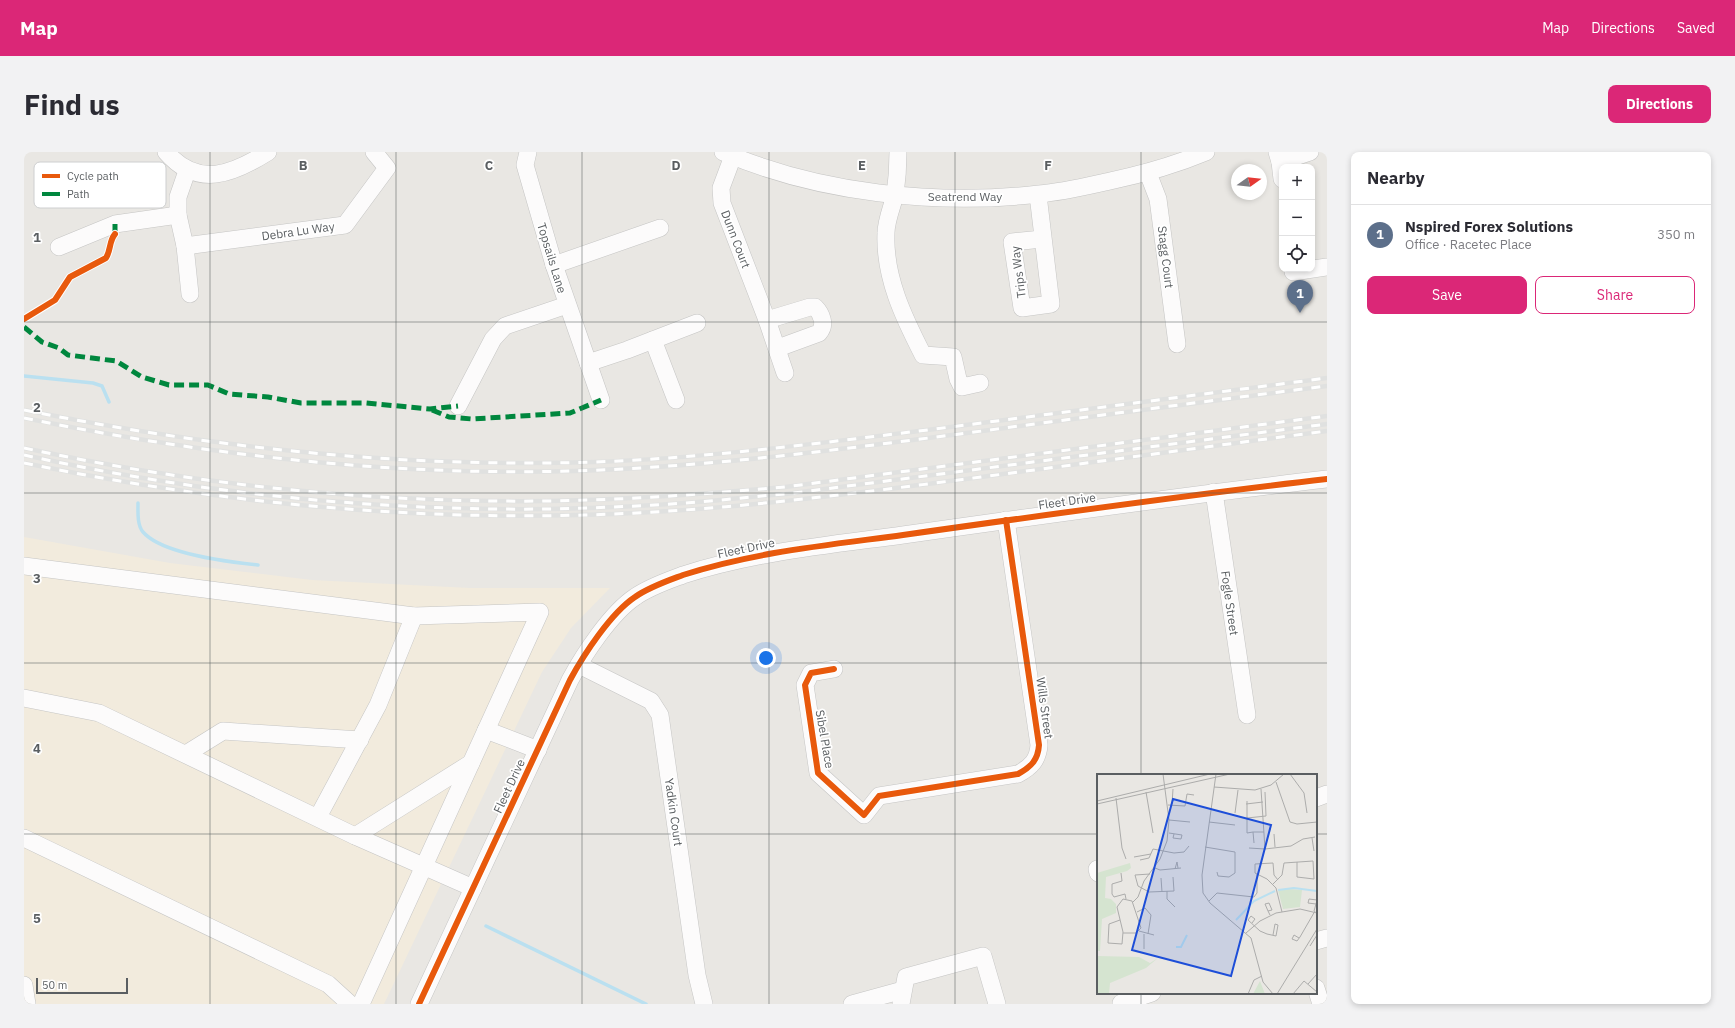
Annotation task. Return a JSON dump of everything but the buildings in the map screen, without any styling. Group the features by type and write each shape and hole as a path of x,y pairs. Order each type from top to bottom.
{"street":[{"path":"166,152 187,171 215,174 231,171 249,164 268,152"},
{"name":"Debra Lu Way","path":"185,246 346,225 387,168 374,152"},
{"name":"Topsails Lane","path":"528,152 524,165 554,266 600,400"},
{"path":"898,152 895,194 886,232 887,260 892,284 908,327 923,355 953,357 958,379 962,387 980,383"},
{"name":"Seatrend Way","path":"728,154 811,181 848,188 895,194 971,199 1038,195 1068,190 1148,172 1206,152"},
{"path":"1278,157 1310,152"},
{"name":"Dunn Court","path":"728,154 721,188 722,203 778,348 786,373"},
{"path":"187,171 178,197 178,215 185,246 190,294"},
{"name":"Stagg Court","path":"1148,172 1158,200 1177,344"},
{"path":"1038,195 1042,239"},
{"path":"59,247 115,224 178,215"},
{"path":"554,266 660,228"},
{"path":"1315,269 1327,267"},
{"path":"458,406 493,339 506,326 567,305"},
{"path":"767,320 810,307 815,307 818,310 823,324 823,328 819,333 778,348"},
{"path":"588,363 697,323"},
{"path":"653,340 676,400"},
{"name":"Fleet Drive","path":"418,1004 578,665 609,622 626,603 635,596 648,589 708,567 772,553 1214,492 1327,479"},
{"name":"Fogle Street","path":"1214,492 1247,715"},
{"name":"Wills Street","path":"864,815 879,796 1018,774 1028,769 1034,763 1038,754 1039,745 1006,520"},
{"path":"24,566 414,616 540,612 361,1004"},
{"path":"318,817 378,705 414,616"},
{"name":"Yadkin Court","path":"578,665 651,701 660,715 697,975 704,1004"},
{"name":"Sibel Place","path":"834,669 811,673 805,685 818,773 864,815"},
{"path":"24,698 99,713 355,836 473,888"},
{"path":"486,730 538,750"},
{"path":"186,754 223,731 360,740"},
{"path":"355,836 471,764"},
{"path":"1317,798 1327,794"},
{"path":"24,838 328,984 350,1004"},
{"path":"1317,941 1327,938"},
{"path":"852,1004 903,990 983,956 996,1004"},
{"path":"24,985 28,1004"},
{"path":"1317,991 1321,1004"},
{"path":"1123,1000 1148,994"}],"shaded area":[{"path":"24,537 170,563 312,580 470,588 610,588 571,628 542,672 384,1004 24,1004"}],"waterway":[{"path":"24,376 93,383 102,386 109,402"},
{"path":"138,503 138,518 141,529 152,540 165,546 197,556 258,565"},
{"path":"486,926 646,1004"}],"railway":[{"path":"24,410 165,435 236,445 308,452 450,462 594,462 679,457 807,445 1327,378"},
{"path":"24,418 160,443 298,460 435,470 505,472 574,471 673,466 771,457 1327,386"},
{"path":"24,448 153,472 218,482 284,489 416,499 547,501 666,496 785,487 1327,416"},
{"path":"24,455 153,480 284,497 416,507 567,509 623,507 786,494 1327,424"},
{"path":"24,463 97,477 243,499 391,512 540,516 660,512 752,504 981,477 1327,431"}],"marked path":[{"path":"115,224 115,234"},
{"path":"24,327 42,342 59,348 68,355 116,361 142,377 169,385 208,385 229,394 268,397 301,403 366,403 430,409 458,406"},
{"path":"432,410 449,417 472,419 570,413 601,400"}],"cycle path":[{"path":"24,319 55,300 70,277 106,258 115,234"},
{"path":"419,1004 570,680 590,647 608,623 626,604 640,593 683,575 710,567 737,560 792,550 1327,479"},
{"path":"834,669 811,673 805,685 818,773 864,815 879,796 1018,774 1027,769 1035,759 1039,745 1006,520"}],"place":[{"name":"Nspired Forex Solutions","path":"1300,313"}]}
